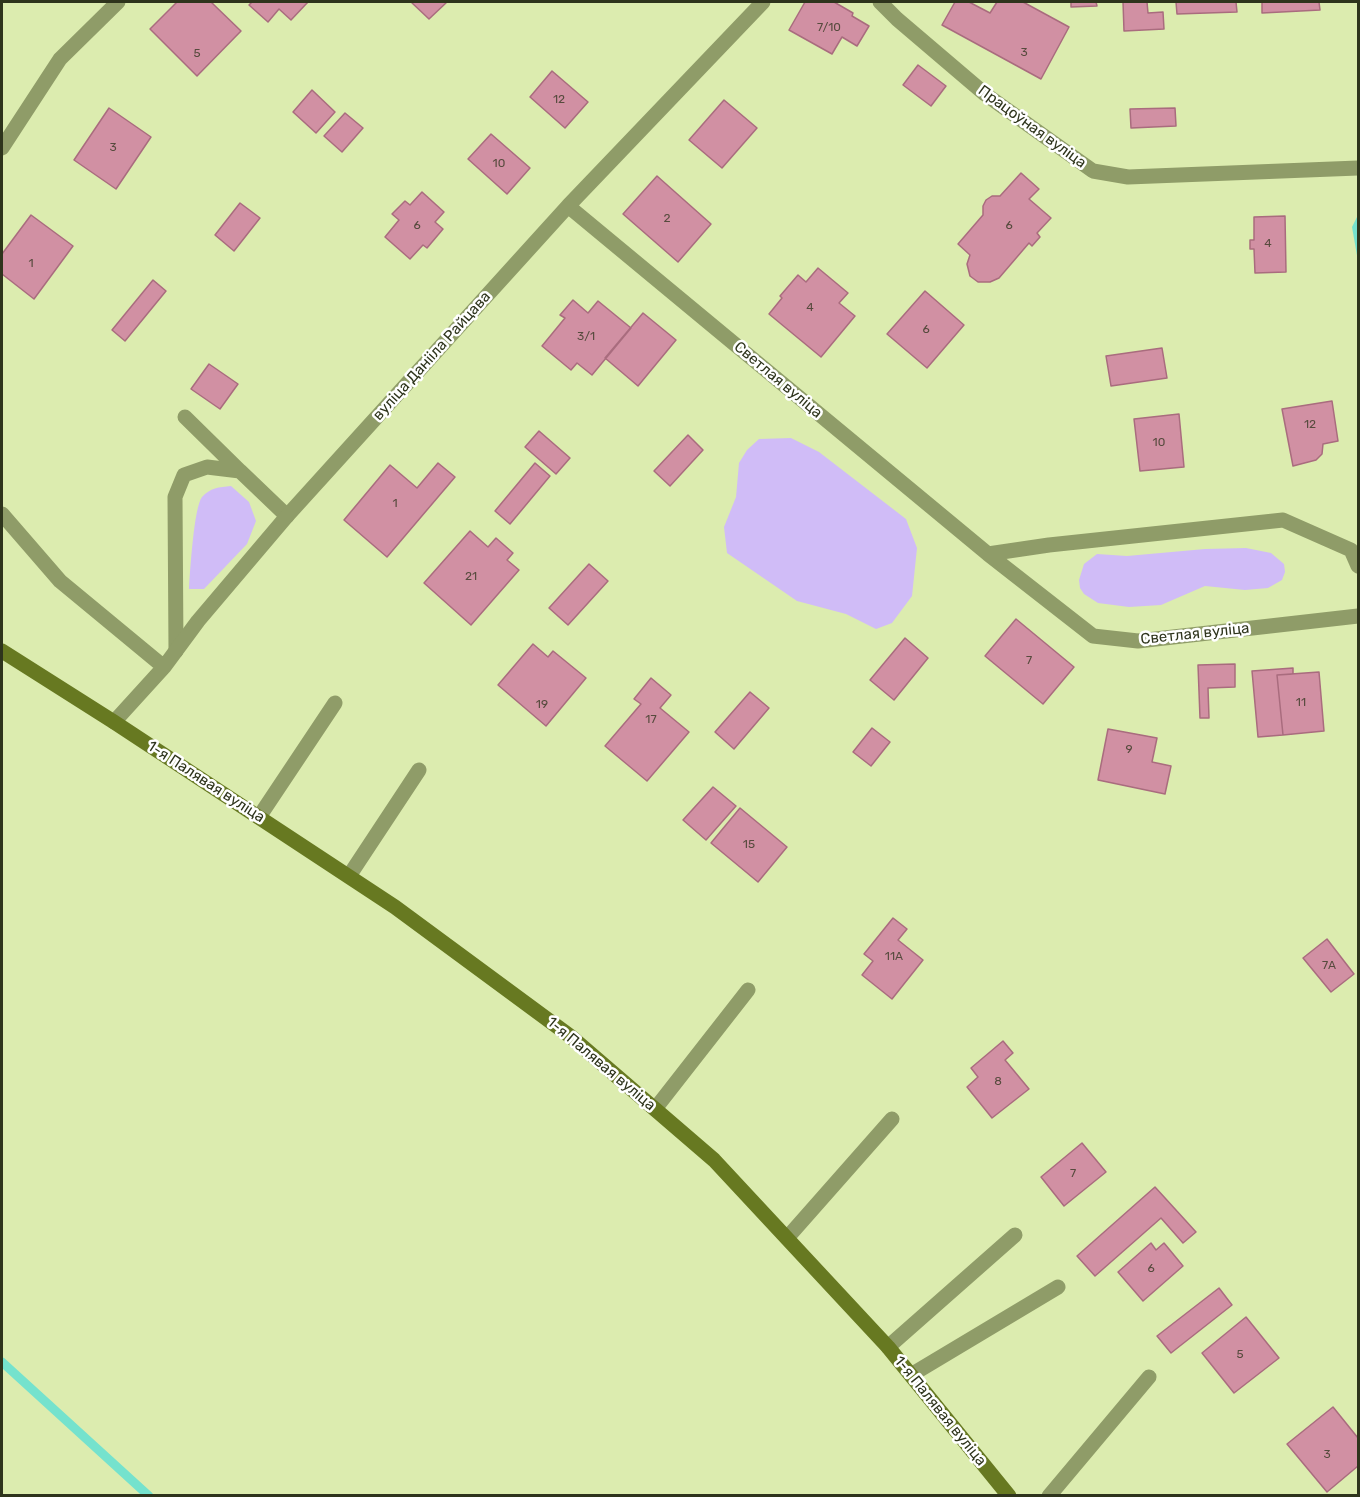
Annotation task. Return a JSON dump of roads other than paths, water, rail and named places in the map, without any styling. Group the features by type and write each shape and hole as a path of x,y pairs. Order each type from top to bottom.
{"main road":[{"name":"1-я Палявая вуліца","path":"2,651 395,907 570,1036 714,1160 888,1347 1010,1496"}],"street":[{"path":"2,148 60,59 118,2"},
{"name":"вуліца Данііла Райцава","path":"114,722 164,667 198,621 287,516 568,206 763,2"},
{"name":"Працоўная вуліца","path":"880,2 985,94 1093,171 1128,177 1359,168"},
{"name":"Светлая вуліца","path":"568,206 988,554 1093,636 1138,641 1359,616"},
{"path":"185,417 287,516"},
{"path":"176,651 175,497 184,475 207,467 240,471"},
{"path":"2,514 60,581 164,667"},
{"path":"988,554 1049,545 1283,520 1351,550 1359,566"},
{"path":"259,817 335,703"},
{"path":"349,876 419,770"},
{"path":"655,1109 748,990"},
{"path":"787,1238 892,1119"},
{"path":"888,1347 1015,1235"},
{"path":"911,1375 1058,1287"},
{"path":"1049,1496 1149,1377"}],"water":[{"path":"1358,215 1358,261 1352,227"}],"waterway":[{"path":"2,1362 149,1496"}]}
